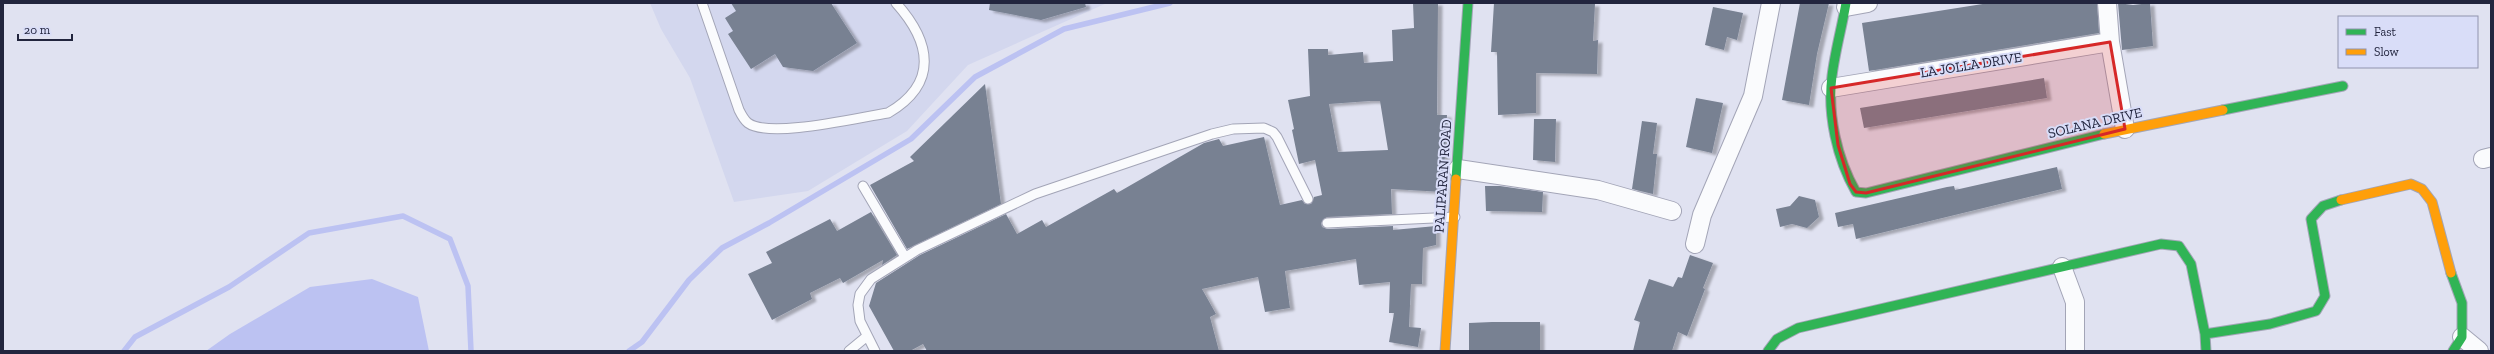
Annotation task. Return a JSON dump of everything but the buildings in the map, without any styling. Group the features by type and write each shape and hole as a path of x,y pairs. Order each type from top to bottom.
{"street":[{"name":"PALIPARAN ROAD","path":"1445,351 1468,3"},
{"path":"1695,244 1702,216 1753,96 1771,3"},
{"path":"1831,88 1846,5 1868,3"},
{"path":"2107,3 2110,42 2126,129"},
{"name":"LA JOLLA DRIVE","path":"1831,88 2110,42"},
{"name":"SOLANA DRIVE","path":"1831,88 1838,145 1850,184 1856,192 1866,193 2126,129 2343,86"},
{"path":"1458,169 1598,190 1672,211"},
{"path":"2205,334 2277,323 2316,311 2325,296 2311,219 2323,206 2345,198 2411,184 2422,189 2432,202 2449,267 2462,303 2458,344 2479,351"},
{"path":"1768,351 1777,338 1798,328 2161,244 2179,246 2191,264 2205,334 2206,351"},
{"path":"2062,267 2075,302 2075,351"}],"lane":[{"path":"702,3 739,110 748,123 771,129 805,127 888,113 900,106 923,77 926,62 921,44 905,13 896,3"},
{"path":"875,351 866,337 858,314 858,305 864,286 871,279 905,257 1035,194 1234,129 1264,128 1274,132 1308,199"},
{"path":"863,186 905,257"},
{"path":"1326,223 1455,217"},
{"path":"849,351 866,337"}],"highlighted area":[{"path":"2110,42 2125,129 1866,193 1856,192 1850,184 1838,145 1831,88"}],"shaded area":[{"path":"650,3 1107,3 968,65 907,131 808,191 734,202 690,78 661,29"}],"water":[{"path":"372,279 418,297 429,351 206,351 230,334 310,287"}],"waterway":[{"path":"629,351 642,342 689,280 722,248 769,223 911,139 975,77 1064,29 1170,3"},
{"path":"124,351 135,337 229,287 309,233 403,216 450,239 468,286 471,351"}],"traffic: fast":[{"path":"1456,179 1468,3"},
{"path":"1846,3 1833,67 1831,106 1832,121 1839,151 1849,179 1856,192 1866,193 2104,134"},
{"path":"2223,110 2343,86"},
{"path":"2205,334 2270,324 2316,311 2325,296 2311,219 2323,206 2341,200"},
{"path":"1768,351 1777,339 1798,328 2161,244 2179,246 2191,264 2205,334 2206,351"},
{"path":"2451,273 2462,303 2462,337 2453,351"}],"traffic: slow":[{"path":"2104,134 2223,110"},
{"path":"1445,351 1456,179"},
{"path":"2341,200 2411,184 2422,189 2432,202 2451,273"}]}
